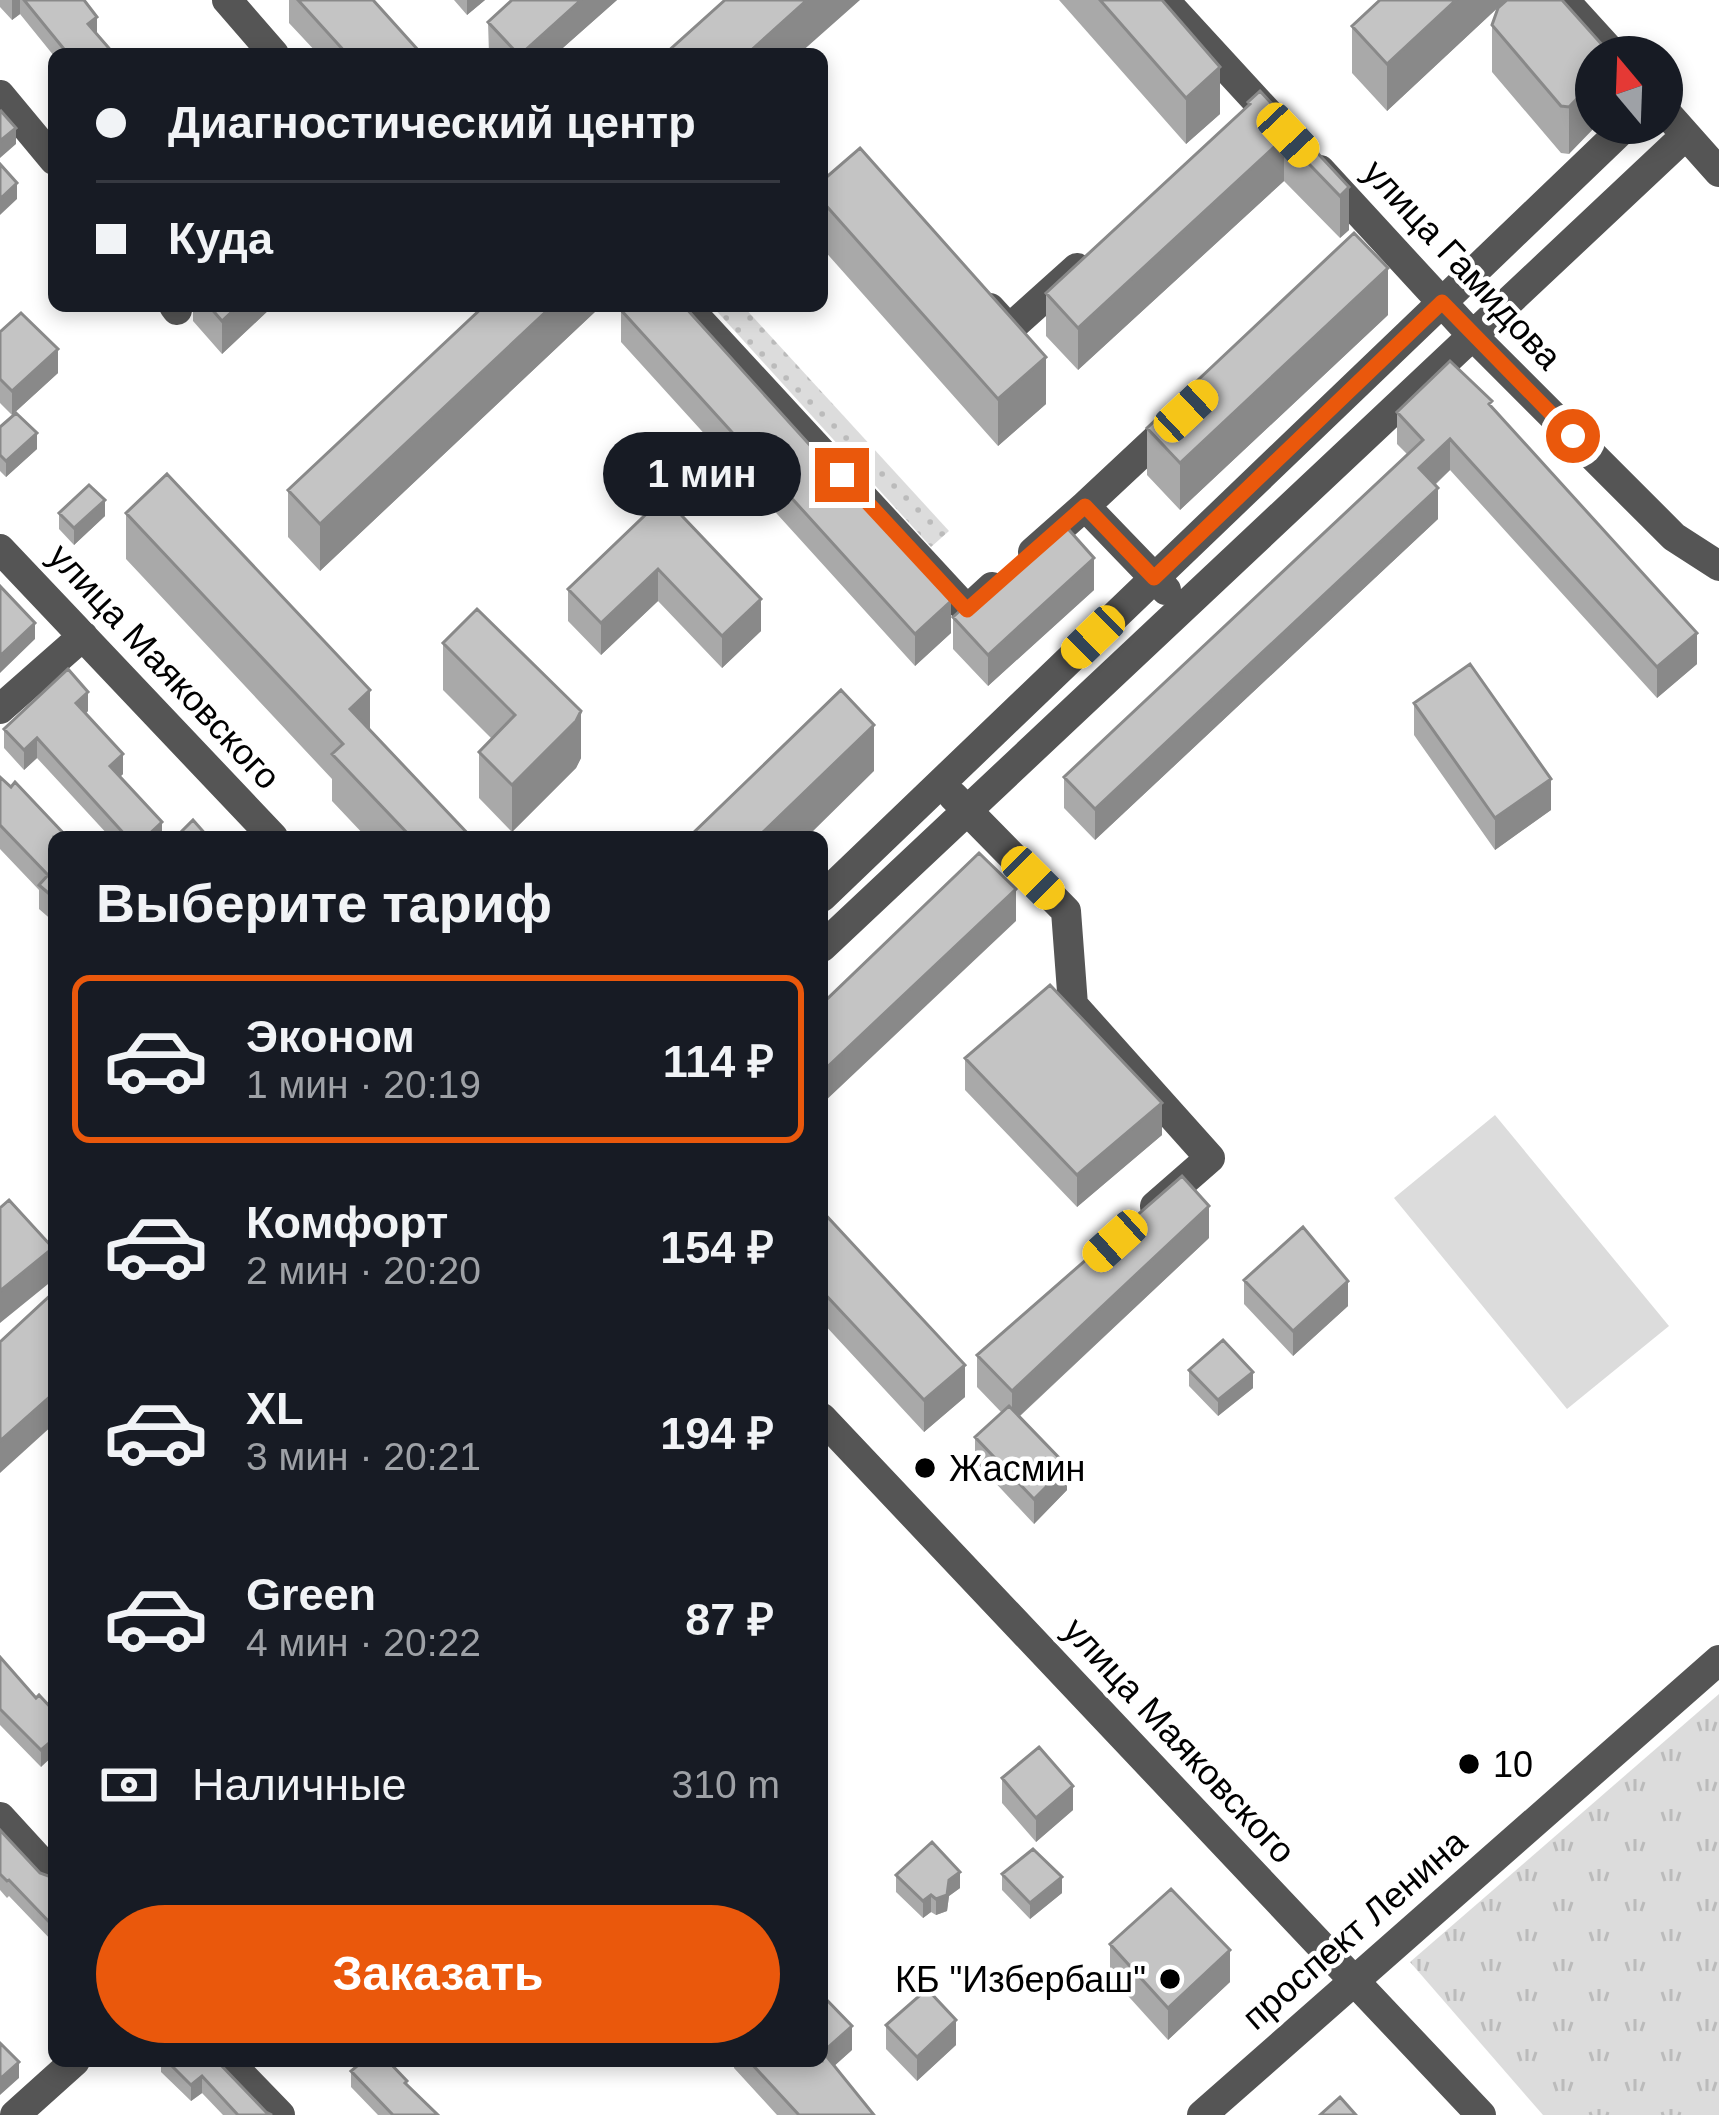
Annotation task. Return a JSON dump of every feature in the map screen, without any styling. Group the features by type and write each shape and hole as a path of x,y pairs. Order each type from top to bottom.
{"street":[{"path":"227,0 269,48"},
{"name":"улица Гамидова","path":"1164,0 1251,111 1376,230 1472,335 1674,537 1719,566"},
{"path":"1564,0 1597,36"},
{"path":"0,94 48,153"},
{"path":"1683,131 1719,172"},
{"path":"828,941 1686,134"},
{"path":"828,891 1607,144"},
{"path":"1354,253 1376,230"},
{"path":"964,280 1009,329 1093,254"},
{"path":"692,312 967,610 1202,395"},
{"path":"1085,506 1183,607"},
{"name":"улица Маяковского","path":"0,549 267,831"},
{"path":"0,710 83,637"},
{"path":"940,783 1066,911 1073,1005 1210,1158 1142,1218"},
{"name":"улица Маяковского","path":"828,1424 1481,2115"},
{"name":"проспект Ленина","path":"1202,2115 1719,1660"},
{"path":"0,1817 48,1869"},
{"path":"15,2115 68,2067"},
{"path":"234,2067 280,2115"}],"green space":[{"path":"717,312 748,312 949,531 931,547"},
{"path":"1495,1115 1669,1326 1567,1409 1394,1198"},
{"path":"1719,1694 1719,2115 1543,2115 1410,1962"}],"building":[{"path":"24,0 84,0 97,17 88,24 109,48 63,48"},
{"path":"298,0 373,0 416,48 342,48"},
{"path":"512,0 581,0 528,48 512,48 488,22"},
{"path":"725,0 807,0 754,48 672,48"},
{"path":"1100,0 1162,0 1220,67 1186,98"},
{"path":"1380,0 1456,0 1387,64 1352,26"},
{"path":"1507,0 1562,0 1594,36 1575,36 1575,101 1569,107 1561,106 1492,25 1498,8"},
{"path":"1260,91 1349,187 1340,196 1284,138 1078,328 1046,293"},
{"path":"0,112 16,128 0,141"},
{"path":"860,148 1046,357 998,399 828,208 828,176"},
{"path":"0,164 17,183 0,199"},
{"path":"1354,233 1388,268 1180,463 1147,428"},
{"path":"478,312 546,312 320,524 288,490"},
{"path":"623,312 689,312 951,601 915,634"},
{"path":"21,313 58,349 12,391 0,379 0,332"},
{"path":"1450,361 1492,401 1489,404 1697,633 1657,667 1450,439 1419,468 1438,488 1095,809 1064,777 1423,440 1397,412"},
{"path":"16,413 37,433 6,461 0,455 0,427"},
{"path":"167,474 370,690 350,709 465,831 405,831 332,754 343,744 126,513"},
{"path":"89,485 105,500 74,528 59,513"},
{"path":"664,497 761,599 722,636 658,569 601,623 568,589"},
{"path":"1061,521 1094,558 988,655 953,617"},
{"path":"0,586 35,623 0,656"},
{"path":"477,609 581,711 512,785 479,752 515,715 443,643"},
{"path":"1470,664 1551,779 1495,818 1414,703"},
{"path":"68,669 88,692 76,703 123,754 110,766 162,822 152,831 122,831 37,738 24,750 4,729"},
{"path":"841,690 874,725 764,831 695,831"},
{"path":"0,777 11,787 15,782 61,831 48,831 48,875 0,825"},
{"path":"193,820 203,831 182,831"},
{"path":"979,853 1016,889 828,1066 828,998"},
{"path":"1050,985 1162,1103 1077,1175 965,1058"},
{"path":"1182,1176 1209,1206 1012,1391 977,1355"},
{"path":"9,1200 48,1243 48,1252 0,1291 0,1208"},
{"path":"828,1217 965,1365 924,1400 828,1297"},
{"path":"1303,1227 1348,1281 1293,1331 1244,1280"},
{"path":"48,1298 48,1398 0,1441 0,1342"},
{"path":"1223,1340 1253,1372 1218,1400 1189,1370"},
{"path":"1009,1406 1067,1466 1034,1499 975,1437"},
{"path":"0,1657 36,1698 39,1695 48,1705 48,1744 41,1750 0,1709"},
{"path":"1039,1747 1073,1786 1036,1818 1002,1778"},
{"path":"0,1830 48,1876 48,1921 9,1880 0,1874"},
{"path":"932,1842 960,1872 949,1880 947,1895 936,1899 931,1895 923,1901 896,1875"},
{"path":"1033,1849 1062,1877 1030,1903 1002,1874"},
{"path":"1171,1889 1230,1950 1168,2008 1110,1944"},
{"path":"927,1989 956,2020 917,2057 886,2025"},
{"path":"828,2001 852,2026 828,2048"},
{"path":"0,2043 19,2062 0,2079"},
{"path":"828,2058 874,2115 799,2115 755,2067 828,2067"},
{"path":"173,2067 223,2067 272,2115 238,2115 202,2076 191,2085"},
{"path":"394,2067 438,2115 393,2115 351,2071"},
{"path":"1340,2097 1356,2115 1320,2115"}],"place":[{"name":"Жасмин","path":"925,1468"},
{"name":"10","path":"1469,1764"},
{"name":"КБ \"Избербаш\"","path":"1170,1979"}],"route":[{"path":"842,475 967,610 1085,506 1154,578 1442,302 1573,436"}]}
